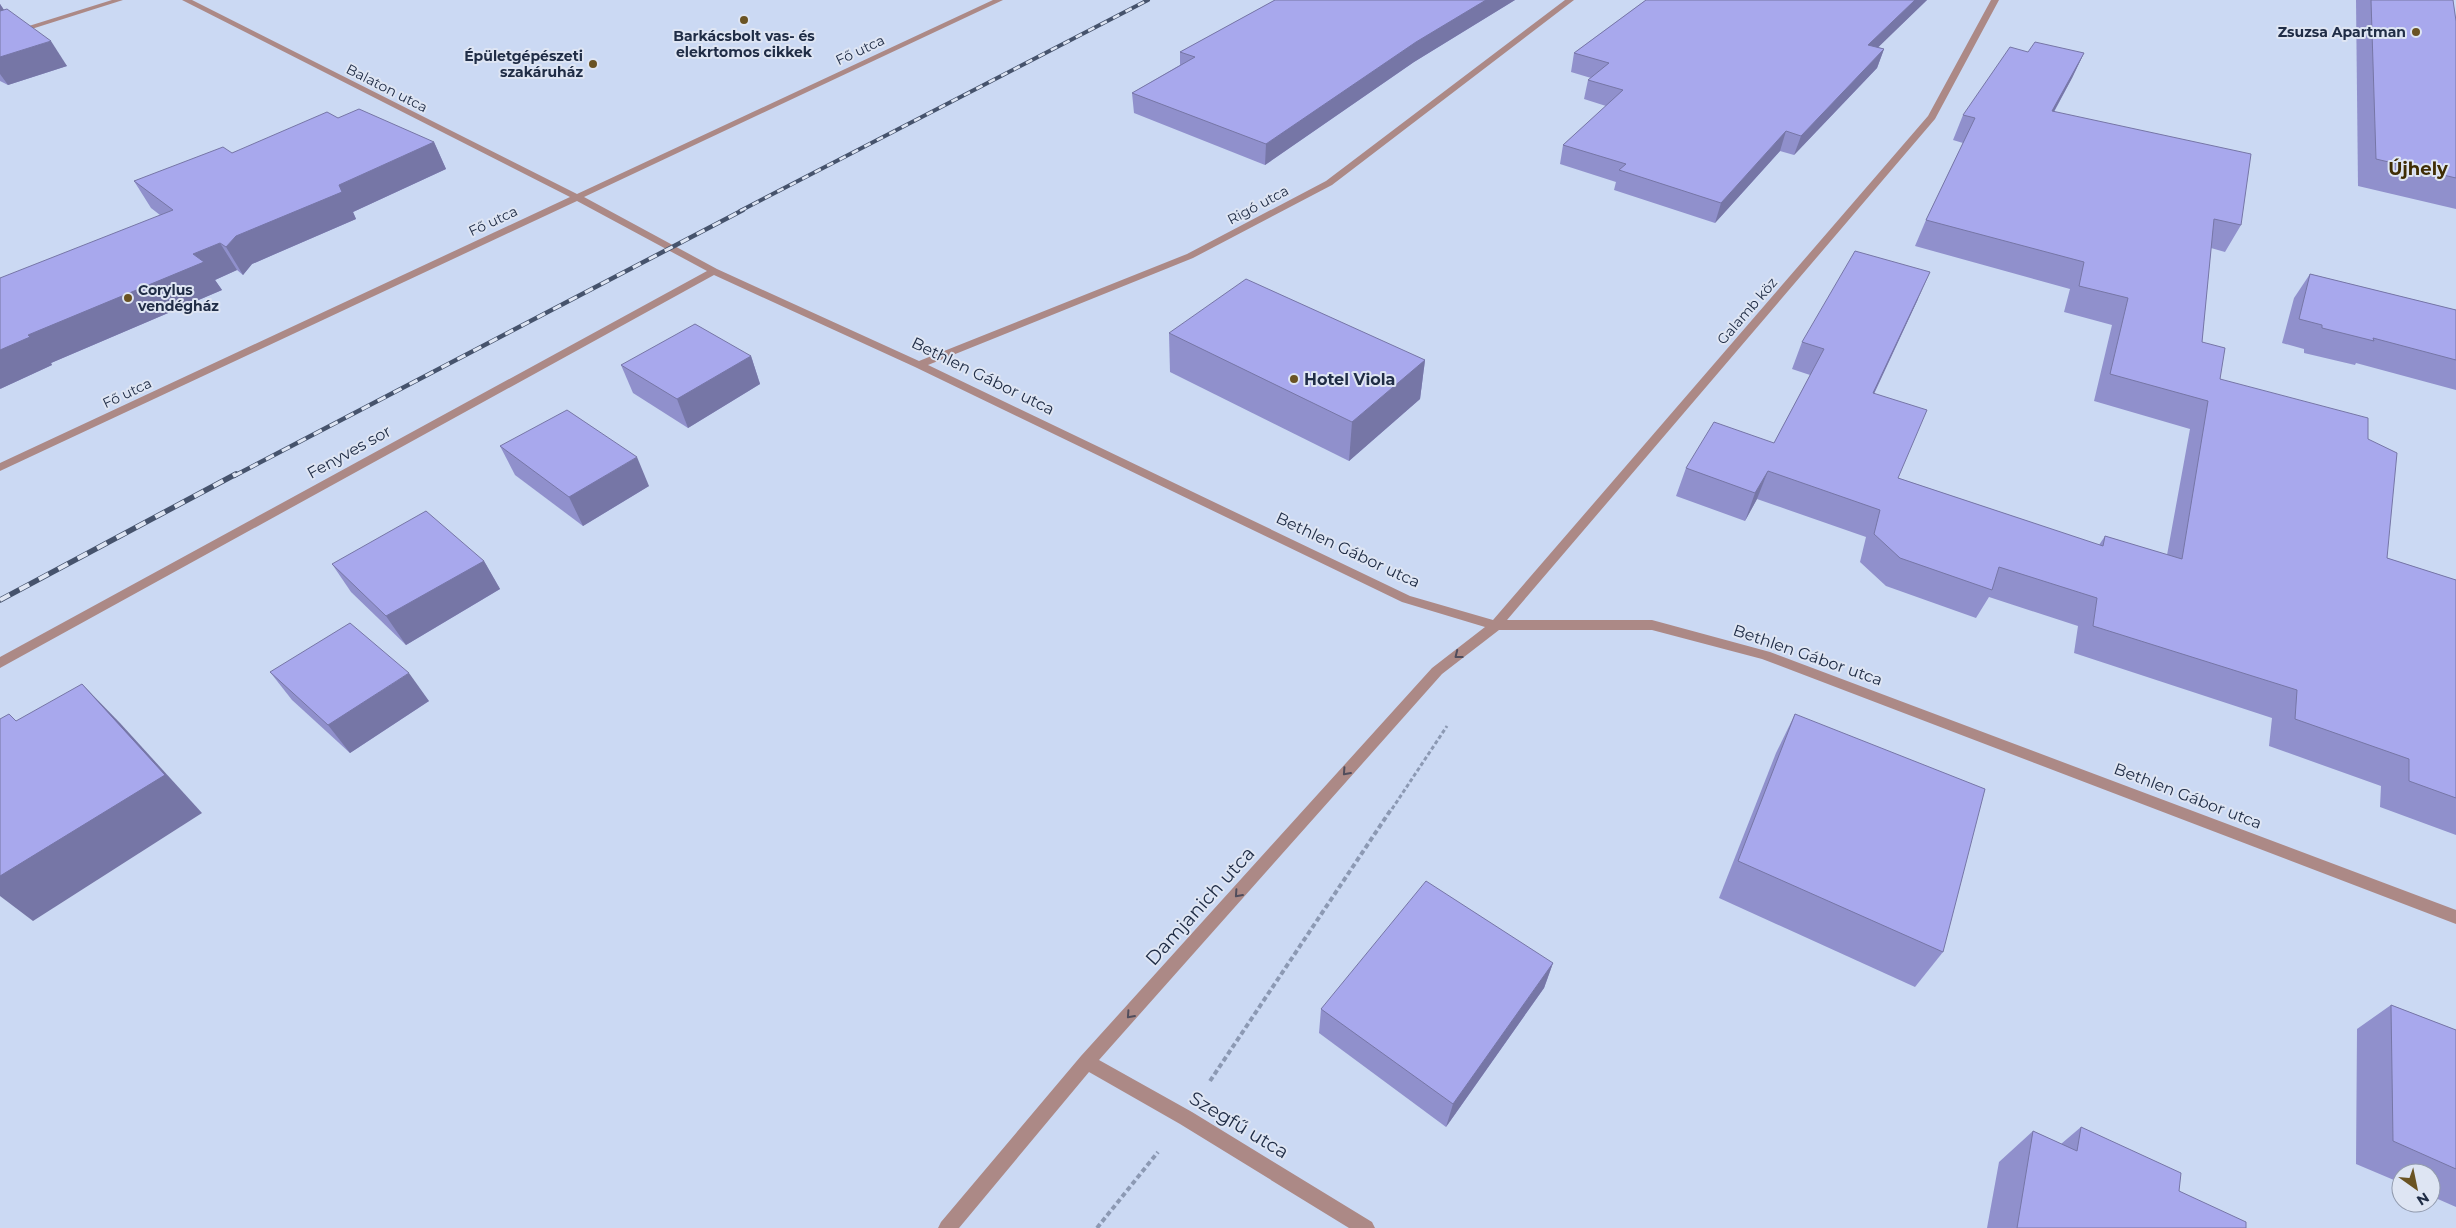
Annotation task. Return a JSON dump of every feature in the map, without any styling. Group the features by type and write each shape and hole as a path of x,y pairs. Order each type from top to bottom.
{"street":[{"path":"0,37 119,0"},
{"name":"Balaton utca","path":"186,0 576,197"},
{"name":"Fő utca","path":"0,468 998,0"},
{"name":"Rigó utca","path":"919,365 1190,256 1329,183 1570,0"},
{"name":"Galamb köz","path":"1496,625 1932,117 1995,0"},
{"name":"Bethlen Gábor utca","path":"576,197 714,271 919,365 1406,599 1496,625 1652,625 1765,655 2456,917"},
{"name":"Fenyves sor","path":"0,663 714,271"},
{"name":"Damjanich utca","path":"947,1228 1087,1062 1437,671 1496,625"},
{"name":"Szegfű utca","path":"1087,1062 1186,1118 1366,1228"}],"path":[{"path":"1097,1228 1186,1118 1449,722"}],"building":[{"path":"1275,0 1486,0 1416,42 1266,144 1132,93 1195,57 1180,52"},
{"path":"1646,0 1915,0 1868,45 1884,49 1801,136 1786,131 1721,203 1619,170 1626,164 1563,145 1623,90 1588,80 1609,63 1574,53"},
{"path":"2371,0 2453,0 2456,21 2456,178 2376,159"},
{"path":"7,9 51,41 0,57 0,11"},
{"path":"2035,42 2084,53 2052,111 2251,154 2241,225 2214,219 2202,342 2225,348 2220,379 2368,418 2368,439 2397,453 2387,558 2456,580 2456,798 2409,781 2409,759 2295,719 2297,690 2093,626 2097,598 1999,567 1992,590 1900,558 1874,534 1880,510 1768,471 1755,493 1686,468 1714,422 1774,443 1824,349 1802,342 1855,251 1930,272 1873,393 1927,410 1898,478 2103,546 2105,536 2182,559 2208,401 2110,374 2128,298 2079,286 2084,262 1926,220 1975,118 1963,115 2010,47 2028,52"},
{"path":"359,109 434,142 339,185 342,192 236,236 226,247 220,243 193,254 204,262 28,335 30,337 0,350 0,278 173,210 134,181 223,147 232,153 327,112 338,118"},
{"path":"2310,274 2456,310 2456,360 2373,338 2374,341 2322,328 2322,325 2299,319"},
{"path":"1246,279 1425,360 1352,422 1169,333"},
{"path":"695,324 751,356 677,399 621,365"},
{"path":"567,410 637,457 569,497 500,446"},
{"path":"426,511 484,561 386,616 332,564"},
{"path":"350,623 409,673 328,725 270,672"},
{"path":"82,684 165,775 0,876 0,719 9,714 16,721"},
{"path":"1795,714 1985,789 1943,952 1738,861"},
{"path":"1426,881 1553,963 1453,1104 1321,1009"},
{"path":"2391,1005 2456,1030 2456,1169 2393,1141"},
{"path":"2081,1127 2181,1173 2179,1191 2246,1222 2246,1228 2017,1228 2033,1131 2077,1151"}],"railway":[{"path":"740,211 1148,0"},
{"path":"234,476 743,210"},
{"path":"0,600 236,474"}],"place":[{"name":"Barkácsbolt vas- és elekrtomos cikkek","path":"744,20"},
{"name":"Zsuzsa Apartman","path":"2416,32"},
{"name":"Épületgépészeti szakáruház","path":"593,64"},
{"name":"Corylus vendégház","path":"128,298"},
{"name":"Hotel Viola","path":"1294,379"}],"district":[{"name":"Újhely","path":"2418,169"}]}
